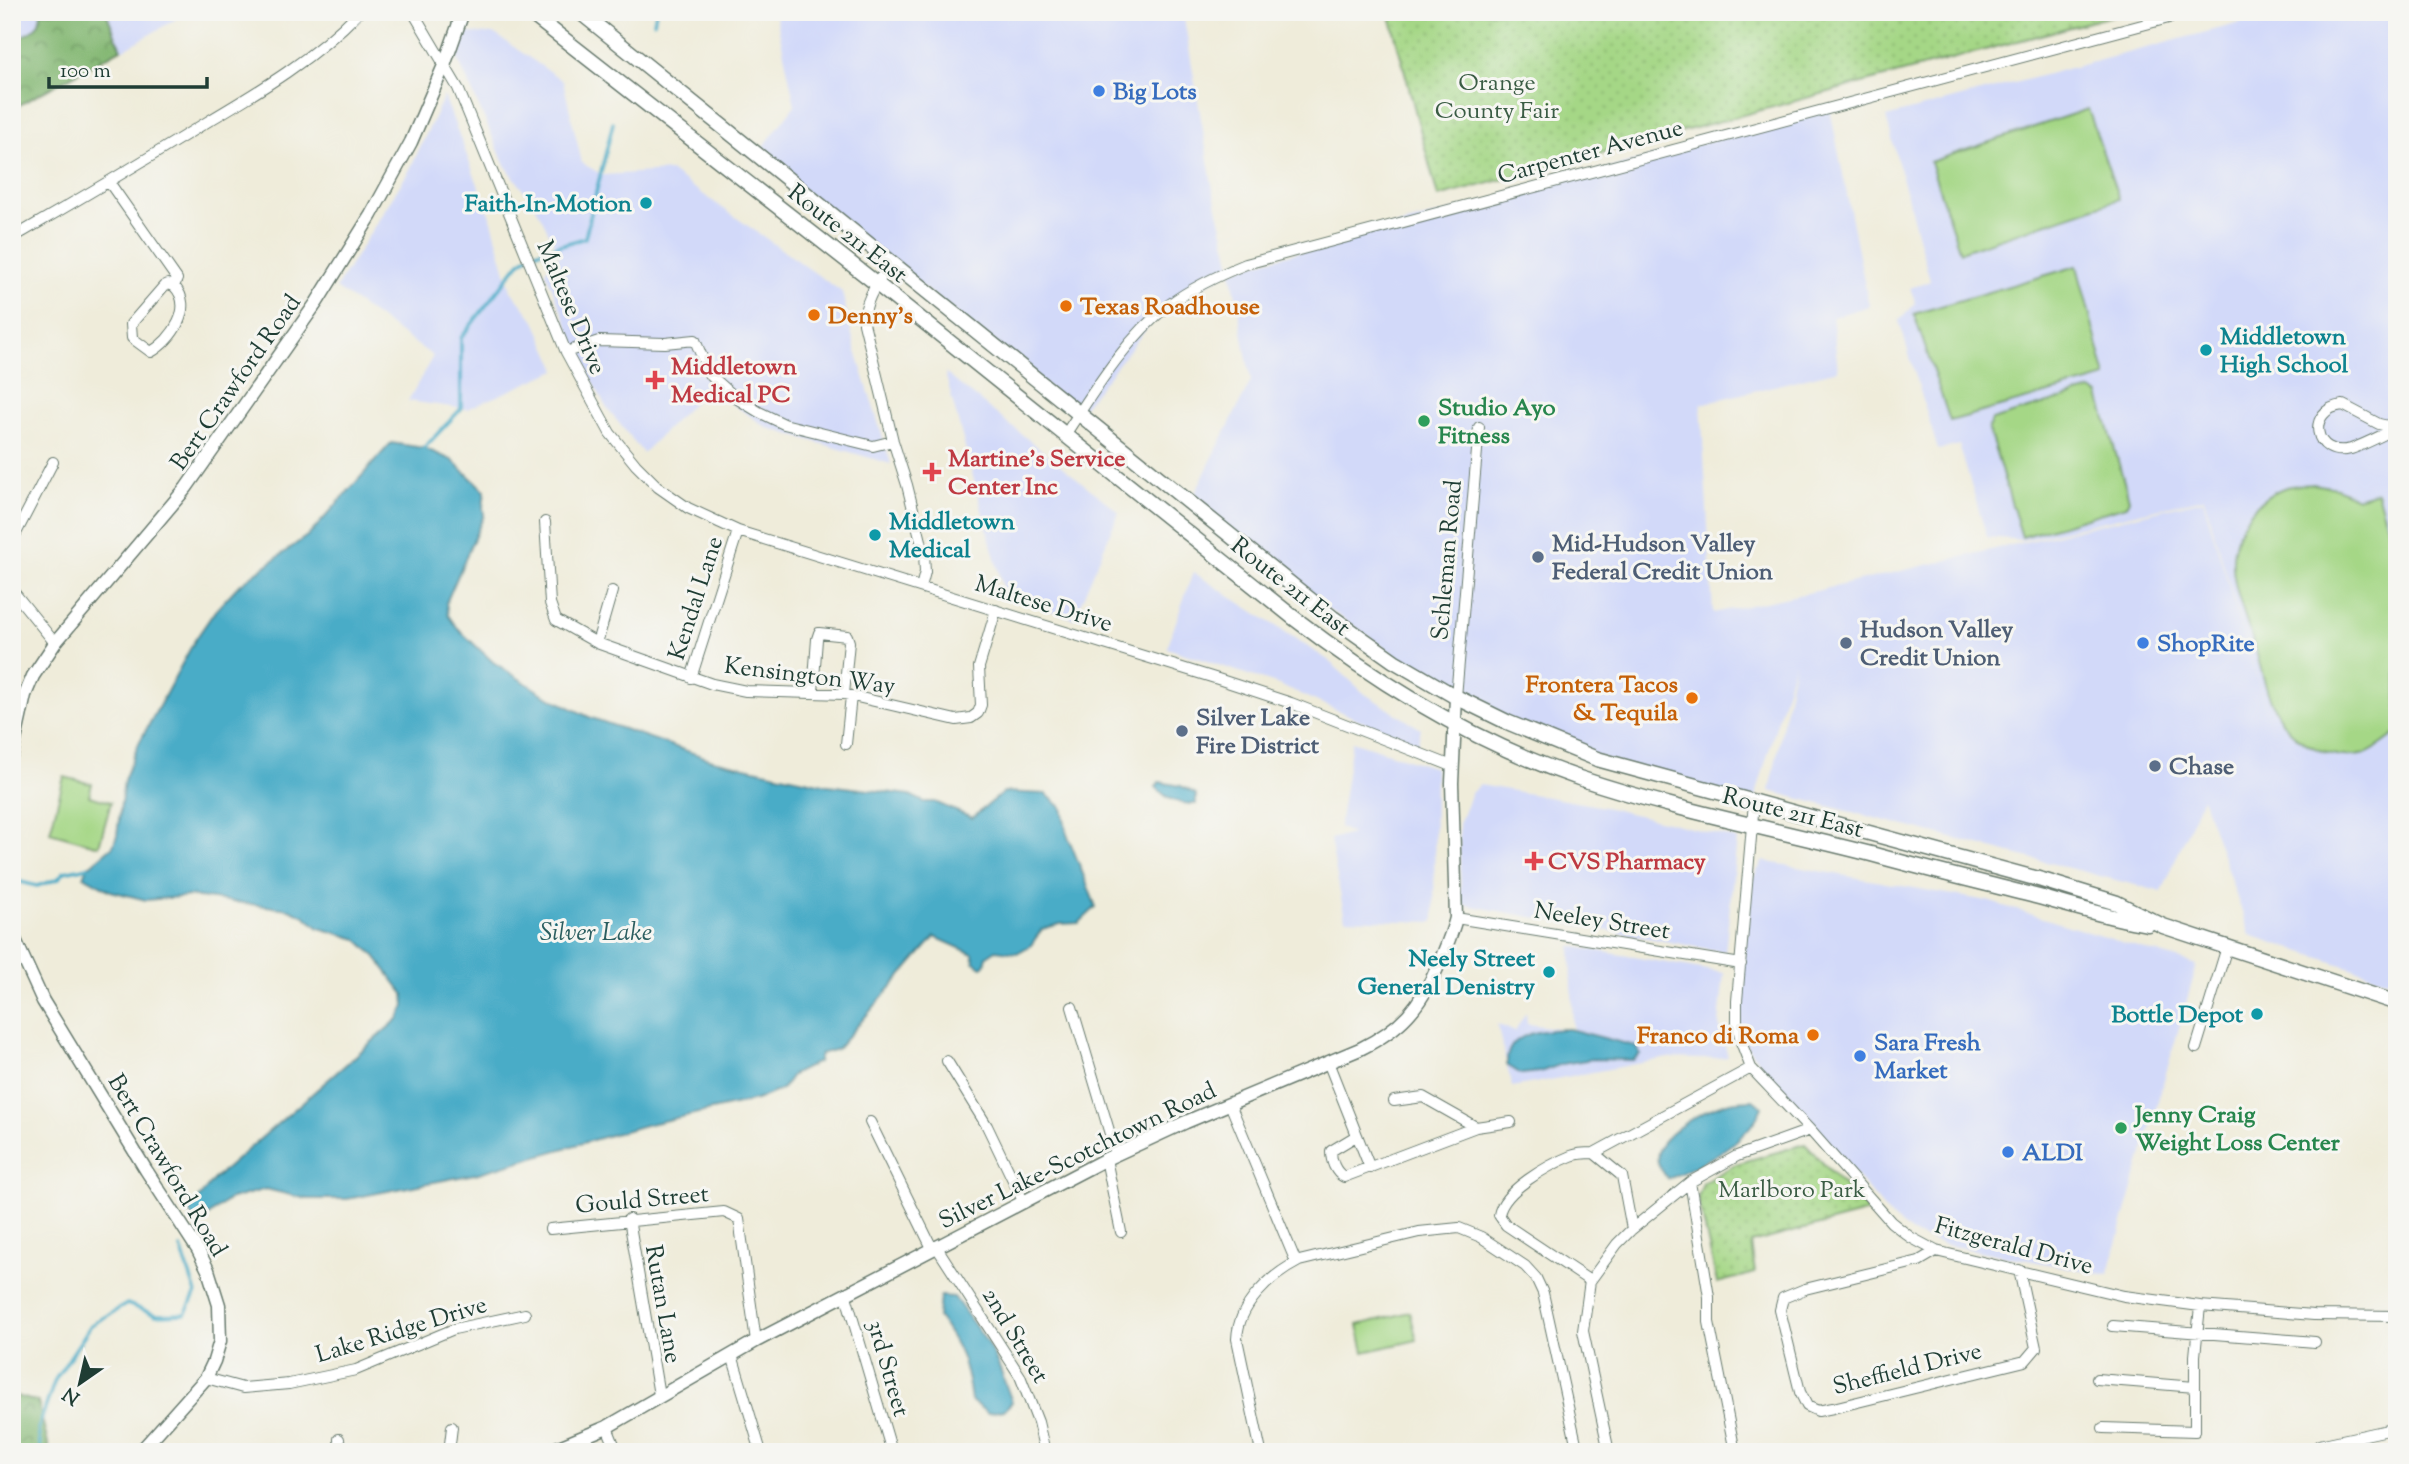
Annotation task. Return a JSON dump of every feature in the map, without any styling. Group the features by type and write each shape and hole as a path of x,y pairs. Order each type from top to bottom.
{"main road":[{"name":"Route 211 East","path":"529,12 877,284 1325,642 1391,687 1455,724 1522,756 1579,778 1657,802 2037,897 2111,919 2163,926"},
{"name":"Route 211 East","path":"580,12 1333,618 1394,661 1456,697 1518,727 1597,759 2042,880 2117,904 2163,926 2397,1003"}],"street":[{"path":"12,238 109,182 297,66 328,42 359,12"},
{"name":"Maltese Drive","path":"413,12 458,88 566,352 603,422 636,465 658,487 688,508 738,531 1291,703 1452,766"},
{"name":"Bert Crawford Road","path":"12,754 25,695 33,676 55,643 186,488 317,302 400,165 445,63 463,12"},
{"name":"Carpenter Avenue","path":"1065,435 1116,360 1160,312 1202,284 1246,264 2191,12"},
{"path":"109,182 176,275 174,286 181,296 183,307 180,319 160,346 151,352 132,338 131,324 164,286 174,286"},
{"path":"891,262 865,307 864,323 924,553 925,572 922,587"},
{"path":"566,352 599,341 665,343 695,340 709,374 736,398 759,412 784,424 873,446 893,442"},
{"path":"2343,405 2379,424 2397,428 2349,450 2332,449 2319,439 2317,427 2333,406 2343,405"},
{"name":"Schleman Road","path":"1456,697 1479,427"},
{"path":"12,541 53,462"},
{"name":"Kensington Way","path":"545,522 550,603 556,620 597,643 691,678 746,691 848,695 956,720 971,718 978,713 981,705 979,667 996,610"},
{"name":"Kendal Lane","path":"691,678 738,531"},
{"path":"12,590 55,643"},
{"path":"597,643 612,591"},
{"path":"813,692 819,634 824,632 847,636 846,744"},
{"name":"Silver Lake-Scotchtown Road","path":"547,1452 607,1427 756,1341 1111,1157 1383,1037 1408,1017 1431,981 1456,918 1452,766 1456,697"},
{"name":"Fitzgerald Drive","path":"1754,803 1737,1021 1741,1042 1751,1068 1891,1222 1910,1237 1936,1251 2124,1296 2200,1306 2314,1315 2397,1316"},
{"name":"Neeley Street","path":"1456,918 1741,964"},
{"name":"Bert Crawford Road","path":"12,933 43,1001 208,1270 219,1305 218,1352 206,1378 140,1452"},
{"path":"2196,1048 2227,947"},
{"path":"1072,1007 1111,1157 1121,1232"},
{"path":"947,1061 988,1126 1024,1203"},
{"path":"1328,1062 1370,1168"},
{"path":"1590,1280 1518,1235 1501,1220 1499,1215 1506,1200 1518,1187 1574,1154 1594,1153 1751,1068"},
{"path":"1394,1101 1423,1097 1476,1127"},
{"path":"1230,1104 1296,1262"},
{"name":"2nd Street","path":"870,1122 934,1247 1020,1376 1038,1422 1045,1452"},
{"path":"1356,1136 1331,1151 1331,1158 1339,1174 1344,1177 1476,1127 1511,1122"},
{"path":"1609,1452 1583,1331 1590,1280 1632,1229 1690,1182 1737,1156 1810,1130"},
{"path":"1594,1153 1622,1176 1632,1229"},
{"path":"1690,1182 1710,1297 1709,1322 1735,1452"},
{"name":"Gould Street","path":"550,1229 629,1219 724,1212 738,1219 756,1341"},
{"name":"Rutan Lane","path":"629,1219 659,1395"},
{"path":"1261,1452 1237,1339 1237,1328 1245,1309 1260,1291 1296,1262 1419,1232 1459,1228 1481,1237 1508,1254 1536,1278 1543,1293 1578,1452"},
{"name":"Sheffield Drive","path":"1936,1251 1919,1261 1798,1291 1783,1298 1780,1310 1800,1392 1807,1406 1818,1410 1833,1408 2025,1361 2036,1348 2019,1270"},
{"name":"3rd Street","path":"846,1296 892,1452"},
{"path":"2103,1428 2195,1431 2200,1306"},
{"name":"Lake Ridge Drive","path":"206,1378 243,1388 289,1384 356,1370 454,1329 525,1314"},
{"path":"2113,1326 2315,1342"},
{"path":"732,1355 761,1452"},
{"path":"2097,1380 2195,1387"},
{"path":"449,1452 452,1427"},
{"path":"607,1427 617,1452"},
{"path":"2319,1445 2397,1428"},
{"path":"339,1439 340,1452"}],"shaded area":[{"path":"12,12 185,12 186,13 12,109"},
{"path":"775,12 1183,12 1213,190 1232,270 1830,109 1869,306 1832,317 1838,370 1701,404 1713,613 2203,500 2275,740 2204,498 2023,540 1987,537 1959,445 1938,450 1899,321 1916,303 1910,288 1930,281 1886,117 2282,12 2397,12 2397,983 2250,935 2202,797 2162,892 1770,791 1795,661 1754,802 1571,749 1456,697 1278,574 1190,503 1251,381 1231,270 1160,312 1079,413 758,154 795,105"},
{"path":"466,33 495,34 563,81 582,163 603,175 670,171 842,292 855,348 891,464 768,428 708,388 643,453 606,407 582,360 545,271 560,255 536,207 505,165 456,55"},
{"path":"444,96 492,221 511,291 535,321 557,370 467,409 408,401 433,356 336,288 410,169"},
{"path":"945,373 1119,512 1074,619 1005,595"},
{"path":"1193,572 1328,660 1365,694 1421,729 1417,745 1279,685 1167,648"},
{"path":"1352,741 1435,768 1434,922 1345,919 1330,839 1352,834 1339,827"},
{"path":"1480,785 1604,807 1737,839 1725,952 1461,904 1459,824 1471,793"},
{"path":"1763,861 1987,901 2197,965 2108,1275 1942,1244 1915,1235 1892,1218 1752,1053 1740,1036 1740,991 1753,878"},
{"path":"1571,946 1724,973 1719,1024 1728,1057 1668,1058 1512,1087 1497,1024 1515,1032 1526,1012 1527,1024 1573,1030"}],"green space":[{"path":"41,12 106,12 121,49 12,109 12,40 36,27"},
{"name":"Orange County Fair","path":"1389,12 2126,12 1438,197"},
{"path":"2088,109 2119,199 1960,252 1930,162"},
{"path":"2077,266 2106,377 1950,421 1914,314"},
{"path":"2091,390 2099,395 2129,499 2126,506 2022,537 1988,428 1992,420"},
{"path":"2313,484 2337,488 2357,498 2377,492 2397,560 2397,733 2365,754 2340,756 2328,753 2304,742 2285,725 2267,689 2235,582 2233,567 2237,538 2250,513 2272,493 2286,487"},
{"path":"64,777 92,784 89,796 111,802 99,846 50,832"},
{"name":"Marlboro Park","path":"1805,1144 1869,1212 1751,1243 1755,1273 1717,1283 1698,1197 1703,1183 1736,1164"},
{"path":"1410,1312 1417,1340 1364,1352 1358,1325"},
{"path":"12,1385 13,1395 38,1402 50,1452 12,1452"}],"water":[{"name":"Silver Lake","path":"391,443 424,448 452,460 485,491 484,515 446,603 448,615 457,628 493,662 543,694 589,717 713,760 828,785 910,795 924,802 935,802 972,818 1004,792 1046,794 1062,808 1067,834 1096,907 1079,923 1042,929 1031,945 1017,953 996,950 987,956 982,967 974,962 973,954 935,937 837,1049 820,1054 818,1062 792,1075 782,1089 756,1100 645,1125 475,1174 347,1199 307,1199 266,1189 228,1200 196,1226 189,1211 213,1180 398,1019 405,1006 404,994 375,956 357,939 319,928 305,916 289,909 190,896 146,900 111,891 84,876 88,867 113,846 117,835 124,780 139,743 195,640 215,611 238,586 311,533"},
{"path":"1159,782 1181,786 1196,794 1196,804 1169,798 1156,787"},
{"path":"1569,1029 1635,1046 1640,1054 1633,1060 1592,1059 1521,1074 1507,1065 1512,1045 1519,1039 1538,1032"},
{"path":"1753,1100 1762,1107 1755,1120 1735,1142 1668,1179 1659,1165 1658,1154 1671,1134 1696,1116 1721,1105"},
{"path":"940,1296 954,1297 986,1341 1012,1402 1004,1410 988,1413 971,1401 961,1356 938,1317"}],"waterway":[{"path":"654,22 656,12"},
{"path":"424,448 461,409 461,338 519,263 533,253 585,238 613,123"},
{"path":"13,880 37,886 58,879 64,872 88,867"},
{"path":"41,1452 38,1429 55,1380 91,1325 127,1304 156,1315 185,1314 196,1293 181,1248"}],"place":[{"name":"Big Lots","path":"1099,91"},
{"name":"Faith-In-Motion","path":"646,203"},
{"name":"Texas Roadhouse","path":"1066,306"},
{"name":"Denny's","path":"814,315"},
{"name":"Middletown High School","path":"2206,350"},
{"name":"Middletown Medical PC","path":"655,380"},
{"name":"Studio Ayo Fitness","path":"1424,421"},
{"name":"Martine's Service Center Inc","path":"932,472"},
{"name":"Middletown Medical","path":"875,535"},
{"name":"Mid-Hudson Valley Federal Credit Union","path":"1538,557"},
{"name":"Hudson Valley Credit Union","path":"1846,643"},
{"name":"ShopRite","path":"2143,643"},
{"name":"Frontera Tacos & Tequila","path":"1692,698"},
{"name":"Silver Lake Fire District","path":"1182,731"},
{"name":"Chase","path":"2155,766"},
{"name":"CVS Pharmacy","path":"1534,861"},
{"name":"Neely Street General Denistry","path":"1549,972"},
{"name":"Bottle Depot","path":"2257,1014"},
{"name":"Franco di Roma","path":"1813,1035"},
{"name":"Sara Fresh Market","path":"1860,1056"},
{"name":"Jenny Craig Weight Loss Center","path":"2121,1128"},
{"name":"ALDI","path":"2008,1152"}]}
